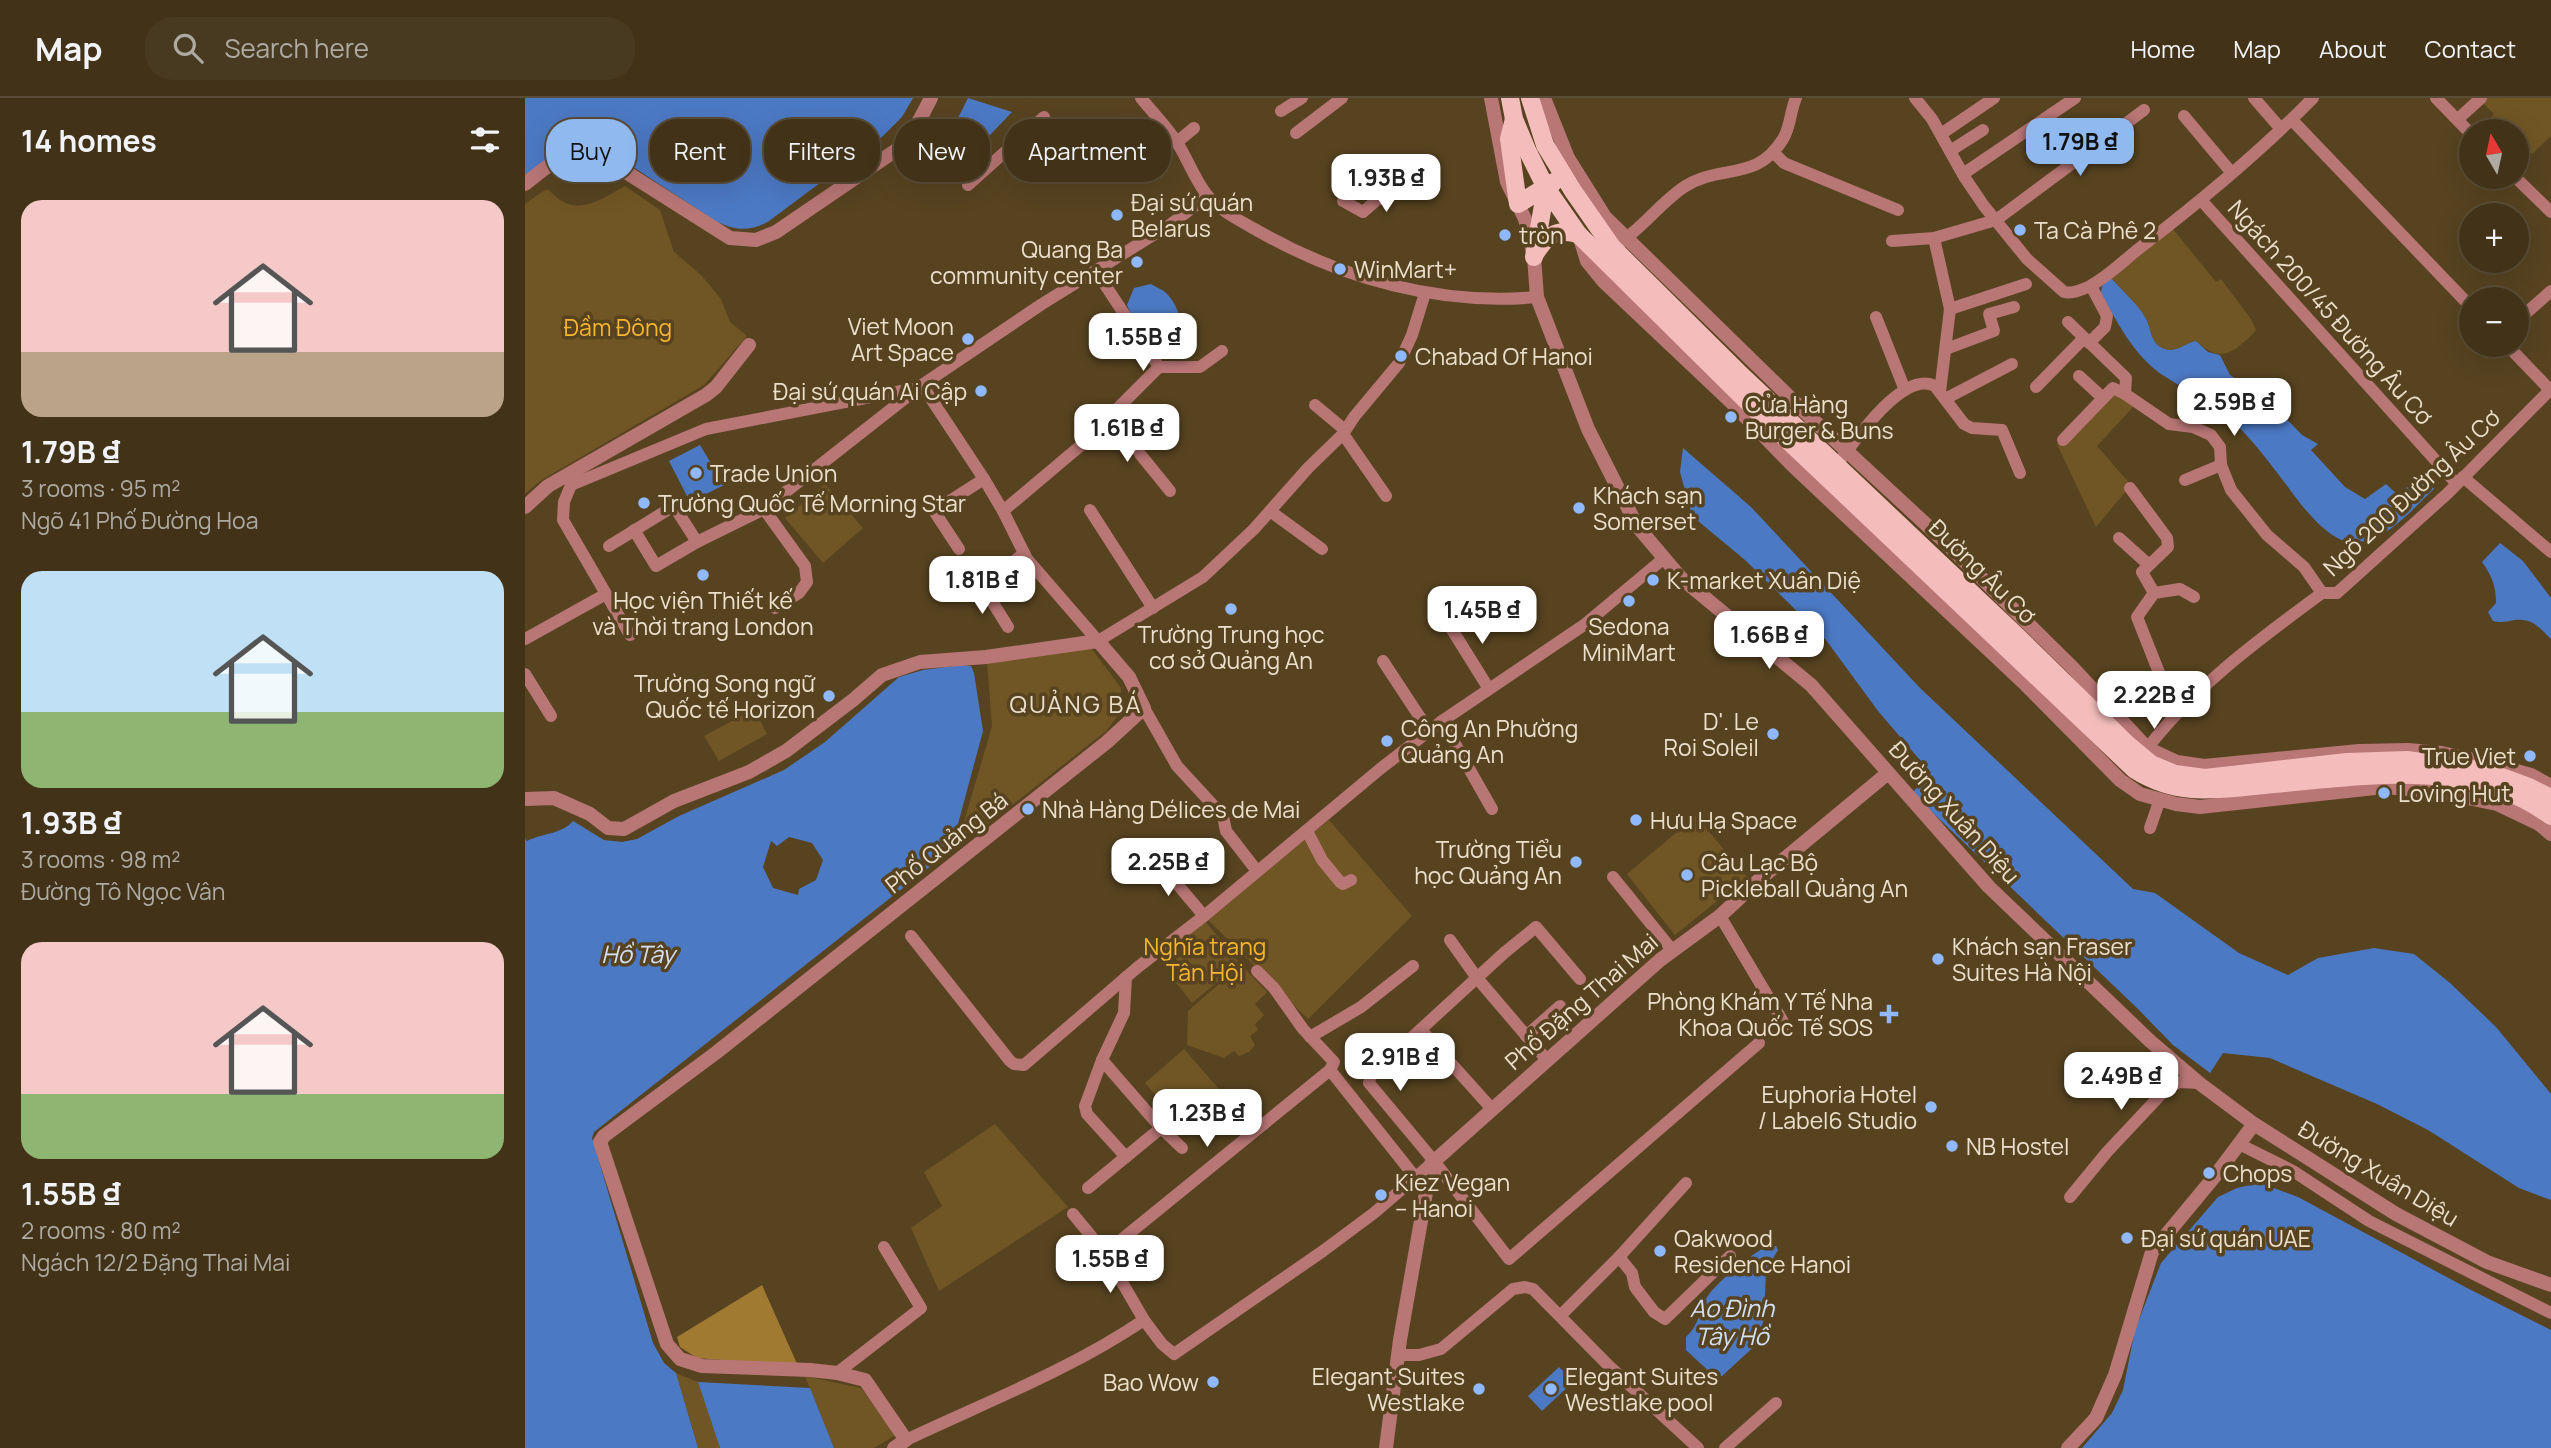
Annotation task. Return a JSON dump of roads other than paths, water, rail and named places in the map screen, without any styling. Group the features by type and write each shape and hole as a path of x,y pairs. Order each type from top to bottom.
{"main road":[{"name":"Đường Âu Cơ","path":"1510,98 1514,119 1546,188 1578,234 1763,407 2119,756 2148,778 2170,787 2200,791 2383,774 2430,776 2497,789 2540,807 2551,816"},
{"name":"Đường Âu Cơ","path":"1530,98 1545,145 1563,176 1763,407 1842,458 2144,752 2151,764 2175,774 2204,778 2408,755 2485,771 2529,786 2551,798"},
{"path":"1514,119 1509,139 1518,204 1563,176"},
{"path":"1534,257 1546,188"},
{"path":"1534,257 1548,236 1563,232 1578,234"}],"street":[{"path":"525,184 556,159 580,151 599,155 730,238 756,240 776,232 908,142 931,98"},
{"path":"1141,98 1177,142 1208,197 1238,220 1312,259 1387,285 1425,293 1513,299 1537,297"},
{"path":"1281,111 1302,98"},
{"path":"1296,133 1342,98"},
{"path":"1491,98 1487,113 1507,182 1518,204"},
{"name":"Đường Âu Cơ","path":"1544,98 1568,158 1619,243 1842,458"},
{"path":"1619,243 1686,186 1711,175 1755,166 1766,160 1788,130 1796,98"},
{"path":"1915,98 1941,134 1963,174 2027,259 2064,292 2072,293 2091,286 2111,273 2201,200 2292,120 2313,98"},
{"path":"1941,134 1994,98"},
{"path":"1963,174 2075,98"},
{"path":"2254,98 2281,129"},
{"path":"2437,98 2458,120 2481,98"},
{"path":"1892,241 1934,238 1996,220 2144,110"},
{"path":"2184,116 2231,172"},
{"path":"968,185 1044,117"},
{"path":"2292,120 2459,294"},
{"path":"1177,142 1194,128"},
{"path":"1950,151 1983,130"},
{"path":"1773,152 1784,163 1898,210"},
{"path":"1343,201 1363,212 1420,162"},
{"path":"2527,189 2551,212"},
{"path":"634,530 656,566 764,509 919,386 1022,317 1171,224 1208,197"},
{"name":"Ngách 200/45 Đường Âu Cơ","path":"2201,200 2460,480 2551,552"},
{"name":"Đường Xuân Diệu","path":"1518,204 1525,219 1534,257 1537,297 1598,450 1637,526 1681,578 1743,626 1811,685 1989,887 2150,1041 2199,1083 2254,1124 2407,1220 2487,1262 2551,1285"},
{"name":"Đường Âu Cơ","path":"1578,234 1587,261 1604,282 1731,402 1791,465 2026,685 2120,780 2140,793 2200,807 2384,788 2433,791 2497,804 2539,824 2551,835"},
{"path":"1934,238 1950,309 1943,396"},
{"path":"1097,271 1159,367"},
{"path":"1950,309 2026,284"},
{"path":"2036,387 2086,340 2105,327 2107,316 2091,286"},
{"path":"2529,310 2551,291"},
{"path":"525,799 554,798 582,810 608,828 624,829 674,801 749,772 786,751 882,675 921,662 986,657 1098,641 1203,577 1218,558 1270,511 1344,432 1399,363 1412,335 1425,293"},
{"path":"1945,349 1994,331 1989,314 2014,307"},
{"path":"1876,317 1905,390"},
{"path":"2068,322 2126,378 2125,394"},
{"path":"525,506 548,486 706,395 716,387 749,345"},
{"path":"1003,510 1079,447 1159,367 1200,367 1222,351"},
{"path":"2519,357 2551,390"},
{"path":"1943,396 2012,364"},
{"path":"2079,376 2103,398"},
{"path":"1842,458 1885,405 1915,384 1929,382 1957,416 1972,428 2002,430 2020,473"},
{"path":"919,386 985,479 1024,553 1129,677 1177,766 1223,816 1226,831 1257,871"},
{"path":"630,635 563,520 564,502 572,485 706,429 919,386"},
{"path":"2063,440 2113,388 2169,424 2193,427 2211,435 2220,447 2221,465 2231,490 2267,535 2304,567 2322,593"},
{"name":"Ngõ 200 Đường Âu Cơ","path":"2144,752 2175,713 2222,669 2322,593 2337,593 2460,480 2551,390"},
{"path":"1315,405 1344,432 1386,496"},
{"path":"1111,414 1128,431 1140,454 1170,491"},
{"path":"2185,480 2221,465"},
{"path":"960,549 934,511 985,479"},
{"path":"2130,488 2167,538 2168,547 2142,572 2154,593"},
{"path":"609,546 674,506 697,542"},
{"path":"764,509 805,566 807,582 799,593 775,608"},
{"path":"1090,510 1153,608"},
{"path":"1270,511 1322,549"},
{"path":"2119,538 2149,565"},
{"path":"1008,627 983,587 1024,553"},
{"path":"911,936 1010,1061 1024,1065 1126,977 1205,916 1429,731 1584,625 1663,559"},
{"path":"2175,713 2137,617 2154,593 2180,589 2194,597"},
{"path":"525,639 606,594"},
{"path":"1485,606 1451,628 1489,689"},
{"path":"1383,661 1429,731"},
{"path":"525,674 551,716"},
{"name":"Phố Quảng Bá","path":"900,1444 865,1380 837,1373 702,1366 680,1359 667,1344 600,1146 601,1139 717,1052 1031,804 1144,708"},
{"path":"1442,721 1492,808"},
{"name":"Đường Âu Cơ","path":"2408,755 2442,753 2531,775 2551,786"},
{"name":"Phố Đặng Thai Mai","path":"1433,1162 1672,950 1720,916 1760,879 1888,773"},
{"path":"2150,828 2160,799"},
{"path":"1307,831 1322,860 1340,882 1351,880"},
{"path":"1156,859 1205,916"},
{"path":"1613,877 1672,950"},
{"path":"1720,916 1785,1025"},
{"path":"1580,979 1536,927 1422,1031 1388,1058 1369,1080 1509,1259 1759,1043"},
{"path":"1450,940 1477,978 1547,1060"},
{"path":"1310,1037 1361,1007 1413,966"},
{"path":"1105,1254 1330,1070 1335,1062 1310,1037 1274,988 1257,971"},
{"path":"1125,1157 1086,1110 1102,1060 1124,1013 1126,977"},
{"path":"1526,1036 1560,1006"},
{"path":"1422,1031 1492,1109"},
{"path":"1102,1060 1182,1148"},
{"path":"1330,1070 1415,1177"},
{"path":"2070,1197 2107,1152 2168,1087 2180,1082 2199,1083"},
{"path":"2068,1448 2096,1418 2115,1375 2151,1252 2254,1124"},
{"path":"1088,1188 1161,1128"},
{"path":"2239,1144 2293,1171 2369,1221 2551,1313"},
{"path":"1073,1214 1105,1254 1144,1320 1174,1354 1323,1251 1374,1213 1433,1162"},
{"path":"1386,1448 1399,1355 1433,1162"},
{"path":"1560,1316 1619,1257 1686,1183"},
{"path":"837,1373 921,1308 884,1247"},
{"path":"1619,1257 1632,1273 1635,1287 1654,1312 1665,1320 1730,1256"},
{"path":"1399,1355 1419,1355 1441,1349 1513,1289 1534,1289 1609,1366 1698,1448"},
{"path":"900,1444 1053,1372 1109,1343 1144,1320"},
{"path":"1725,1448 1776,1403"}],"water":[{"path":"525,98 913,98 902,117 894,119 894,125 880,138 880,119 764,119 764,182 821,182 769,221 748,229 728,226 714,220 656,182 750,182 750,119 650,119 650,178 636,169 636,119 546,119 546,160 525,177"},
{"path":"968,98 1012,112 990,135 990,119 958,119"},
{"path":"2111,278 2142,312 2160,347 2173,350 2196,341 2208,352 2220,355 2230,375 2266,398 2302,435 2318,444 2311,450 2345,487 2365,499 2386,484 2398,495 2421,475 2434,489 2406,516 2375,538 2351,542 2333,535 2307,512 2242,430 2217,408 2161,374 2142,357 2101,293 2102,286"},
{"path":"1151,284 1170,297 1179,315 1180,340 1170,345 1153,343 1146,338 1127,305 1134,288"},
{"name":"Trade Union","path":"700,445 724,485 690,502 669,461"},
{"path":"1683,448 1751,507 1920,688 2133,889 2155,893 2239,953 2288,975 2318,958 2374,948 2414,954 2450,983 2496,1027 2551,1094 2551,1200 2519,1188 2428,1130 2377,1104 2270,1058 2223,1053 2210,1073 2173,1045 1912,793 1931,773 1878,711 1826,640 1745,560 1692,516 1680,472"},
{"path":"2500,543 2523,561 2551,598 2551,639 2538,626 2526,620 2493,621 2488,612 2496,603 2495,591 2482,562"},
{"name":"Hồ Tây","path":"971,666 974,673 983,731 951,850 594,1132 592,1138 653,1343 664,1363 676,1373 698,1448 525,1448 525,839 527,841 558,831 573,821 604,840 622,842 637,839 679,816 784,770 825,742 899,677 923,670"},
{"path":"2260,1183 2298,1197 2551,1330 2551,1448 2082,1448 2112,1413 2123,1390 2135,1330 2161,1263 2218,1197 2237,1188"},
{"name":"Ao Đình Tây Hồ","path":"1768,1246 1776,1246 1778,1250 1766,1270 1764,1318 1758,1343 1722,1376 1714,1376 1686,1350 1686,1337 1696,1324 1710,1293 1744,1262"},
{"name":"Elegant Suites Westlake pool","path":"1559,1367 1563,1371 1570,1371 1574,1381 1542,1411 1528,1396"},
{"path":"698,1382 810,1388 834,1448 720,1448"}],"place":[{"name":"Đại sứ quán Belarus","path":"1117,215"},
{"name":"Ta Cà Phê 2","path":"2020,230"},
{"name":"tròn","path":"1505,235"},
{"name":"Quang Ba community center","path":"1137,262"},
{"name":"WinMart+","path":"1340,269"},
{"name":"Viet Moon Art Space","path":"968,339"},
{"name":"Chabad Of Hanoi","path":"1401,356"},
{"name":"Đại sứ quán Ai Cập","path":"981,391"},
{"name":"Cửa Hàng Burger & Buns","path":"1731,417"},
{"name":"Trade Union","path":"696,473"},
{"name":"Trường Quốc Tế Morning Star","path":"644,503"},
{"name":"Khách sạn Somerset","path":"1579,508"},
{"name":"Học viện Thiết kế và Thời trang London","path":"703,575"},
{"name":"K-market Xuân Diệ","path":"1653,580"},
{"name":"Sedona MiniMart","path":"1629,601"},
{"name":"Trường Trung học cơ sở Quảng An","path":"1231,609"},
{"name":"Trường Song ngữ Quốc tế Horizon","path":"829,696"},
{"name":"D'. Le Roi Soleil","path":"1773,734"},
{"name":"Công An Phường Quảng An","path":"1387,741"},
{"name":"True Viet","path":"2530,756"},
{"name":"Loving Hut","path":"2384,793"},
{"name":"Nhà Hàng Délices de Mai","path":"1028,809"},
{"name":"Hưu Hạ Space","path":"1636,820"},
{"name":"Trường Tiểu học Quảng An","path":"1576,862"},
{"name":"Câu Lạc Bộ Pickleball Quảng An","path":"1687,875"},
{"name":"Khách sạn Fraser Suites Hà Nội","path":"1938,959"},
{"name":"Phòng Khám Y Tế Nha Khoa Quốc Tế SOS","path":"1889,1014"},
{"name":"Euphoria Hotel / Label6 Studio","path":"1931,1107"},
{"name":"NB Hostel","path":"1952,1146"},
{"name":"Chops","path":"2209,1173"},
{"name":"Kiez Vegan – Hanoi","path":"1381,1195"},
{"name":"Đại sứ quán UAE","path":"2127,1238"},
{"name":"Oakwood Residence Hanoi","path":"1660,1251"},
{"name":"Bao Wow","path":"1213,1382"},
{"name":"Elegant Suites Westlake","path":"1479,1389"},
{"name":"Elegant Suites Westlake pool","path":"1551,1389"}],"district":[{"name":"QUẢNG BÁ","path":"1076,703"}],"park label":[{"name":"Đầm Đông","path":"618,327"},
{"name":"Nghĩa trang Tân Hội","path":"1205,959"}]}
